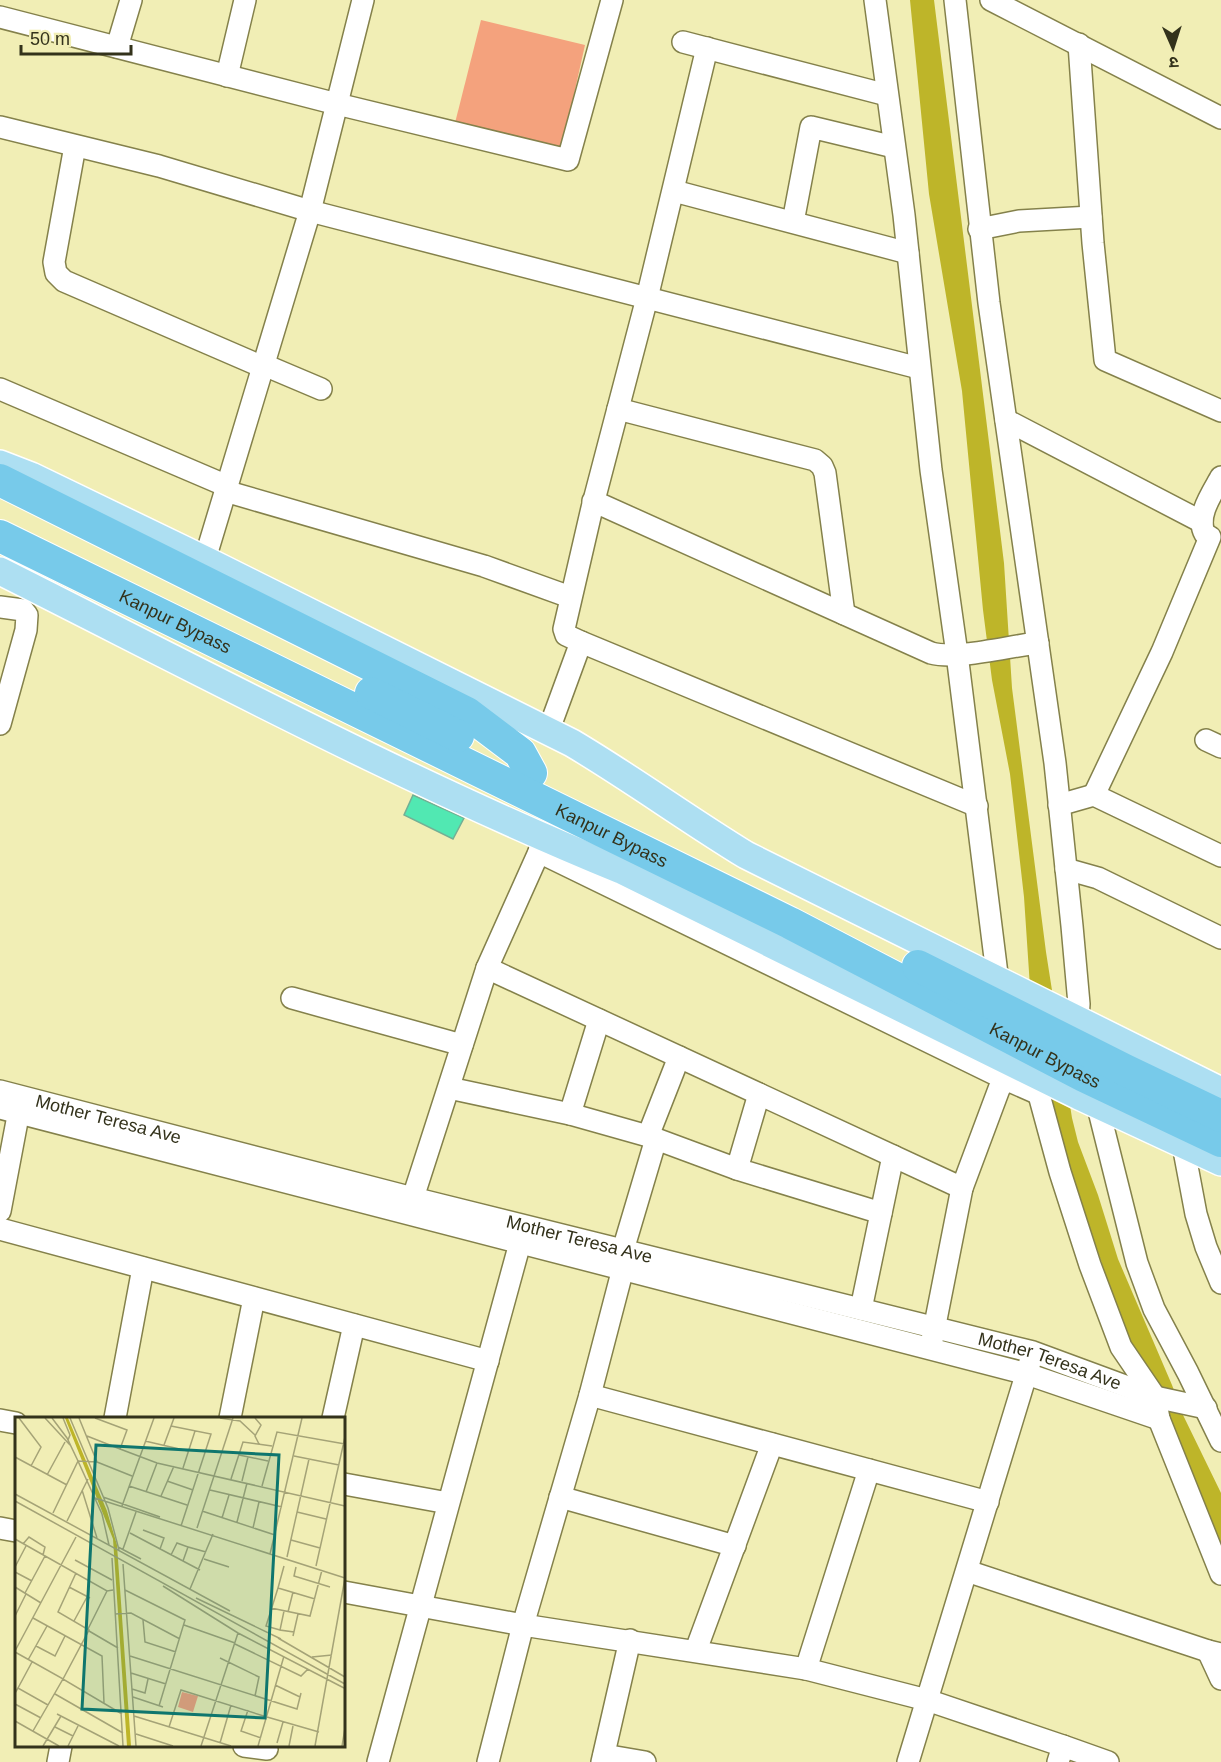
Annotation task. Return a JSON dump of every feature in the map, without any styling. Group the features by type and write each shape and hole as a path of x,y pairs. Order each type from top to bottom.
{"highway":[{"path":"0,480 467,713 520,753 518,778 426,765 0,556"},
{"name":"Kanpur Bypass","path":"0,513 416,714 518,778 790,923 1084,1076 1221,1141"},
{"name":"Kanpur Bypass","path":"0,536 518,778 1221,1116"}],"main road":[{"path":"0,464 31,476 207,561 549,732 612,767 692,823 746,855 1221,1091"},
{"path":"0,571 358,750 541,845 621,870 1038,1081 1088,1100 1221,1162"}],"street":[{"path":"117,47 131,0"},
{"path":"227,76 245,0"},
{"path":"207,561 226,488 310,211 363,0"},
{"path":"0,17 337,104 568,160 612,0"},
{"path":"875,0 908,253 931,470 977,806 998,982"},
{"path":"954,0 979,229 1059,805 1079,1004 1072,1017"},
{"path":"991,0 1221,118"},
{"path":"683,42 887,95"},
{"path":"1079,44 1105,360 1221,411"},
{"path":"708,48 647,298 593,501 570,597 564,629 566,635 977,806"},
{"path":"0,127 159,166 310,211 919,368"},
{"path":"793,222 811,127 894,147"},
{"path":"75,146 54,262 56,273 64,280 263,367 269,367 321,389"},
{"path":"674,191 908,253"},
{"path":"979,229 1019,221 1092,217"},
{"path":"0,389 226,488 484,566 570,597"},
{"path":"618,409 815,460 822,466 828,492 844,614"},
{"path":"1006,420 1211,534"},
{"path":"1094,795 1162,652 1211,534 1204,512 1221,477"},
{"path":"593,501 931,653 957,654 1038,643"},
{"path":"0,607 23,610 27,615 26,630 0,724"},
{"path":"549,732 580,642"},
{"path":"1059,805 1094,795 1221,856"},
{"path":"1159,1419 1027,1374 930,1349 624,1257 520,1243 411,1206 487,968 541,845 1005,1079 1038,1081 1060,1172 1113,1327 1121,1347 1158,1397 1159,1419 1221,1574"},
{"path":"1066,869 1098,878 1221,938"},
{"path":"487,968 962,1188"},
{"path":"292,998 462,1045"},
{"path":"570,1114 598,1020"},
{"path":"488,1762 523,1625 590,1395 652,1137 679,1057"},
{"path":"930,1349 962,1188 999,1089 1005,1079"},
{"path":"449,1088 570,1114 652,1137 737,1169 881,1213"},
{"name":"Mother Teresa Ave","path":"0,1091 14,1106 411,1206 935,1327 1033,1352 1158,1397 1199,1405"},
{"path":"737,1169 759,1094"},
{"path":"1088,1100 1137,1263 1154,1309 1199,1405 1221,1441"},
{"path":"0,1212 14,1106"},
{"path":"1184,1145 1196,1214 1206,1247 1221,1283"},
{"path":"861,1309 893,1156"},
{"path":"0,1229 488,1361"},
{"path":"378,1762 520,1243"},
{"path":"115,1417 143,1268"},
{"path":"231,1417 254,1298"},
{"path":"333,1417 354,1325"},
{"path":"908,1762 1033,1352"},
{"path":"590,1395 988,1502"},
{"path":"0,1420 15,1423"},
{"path":"696,1650 772,1444"},
{"path":"806,1669 869,1470"},
{"path":"345,1484 448,1503"},
{"path":"560,1497 735,1546"},
{"path":"0,1528 15,1531"},
{"path":"967,1571 1215,1653 1221,1679"},
{"path":"345,1592 523,1625 696,1650 806,1669 927,1700 1060,1754 1108,1762"},
{"path":"630,1640 603,1758 645,1762"},
{"path":"58,1762 61,1747"},
{"path":"248,1747 266,1752"}],"shaded area":[{"path":"910,0 934,0 1004,563 1012,688 1046,952 1072,1118 1118,1259 1183,1415 1221,1493 1221,1547 1123,1327 1048,1102 1030,987 1024,897 1010,774 992,680 983,610 962,391 929,194"},
{"path":"481,20 585,45 562,148 455,123"}],"building":[{"path":"413,795 464,818 453,839 404,815"}]}
